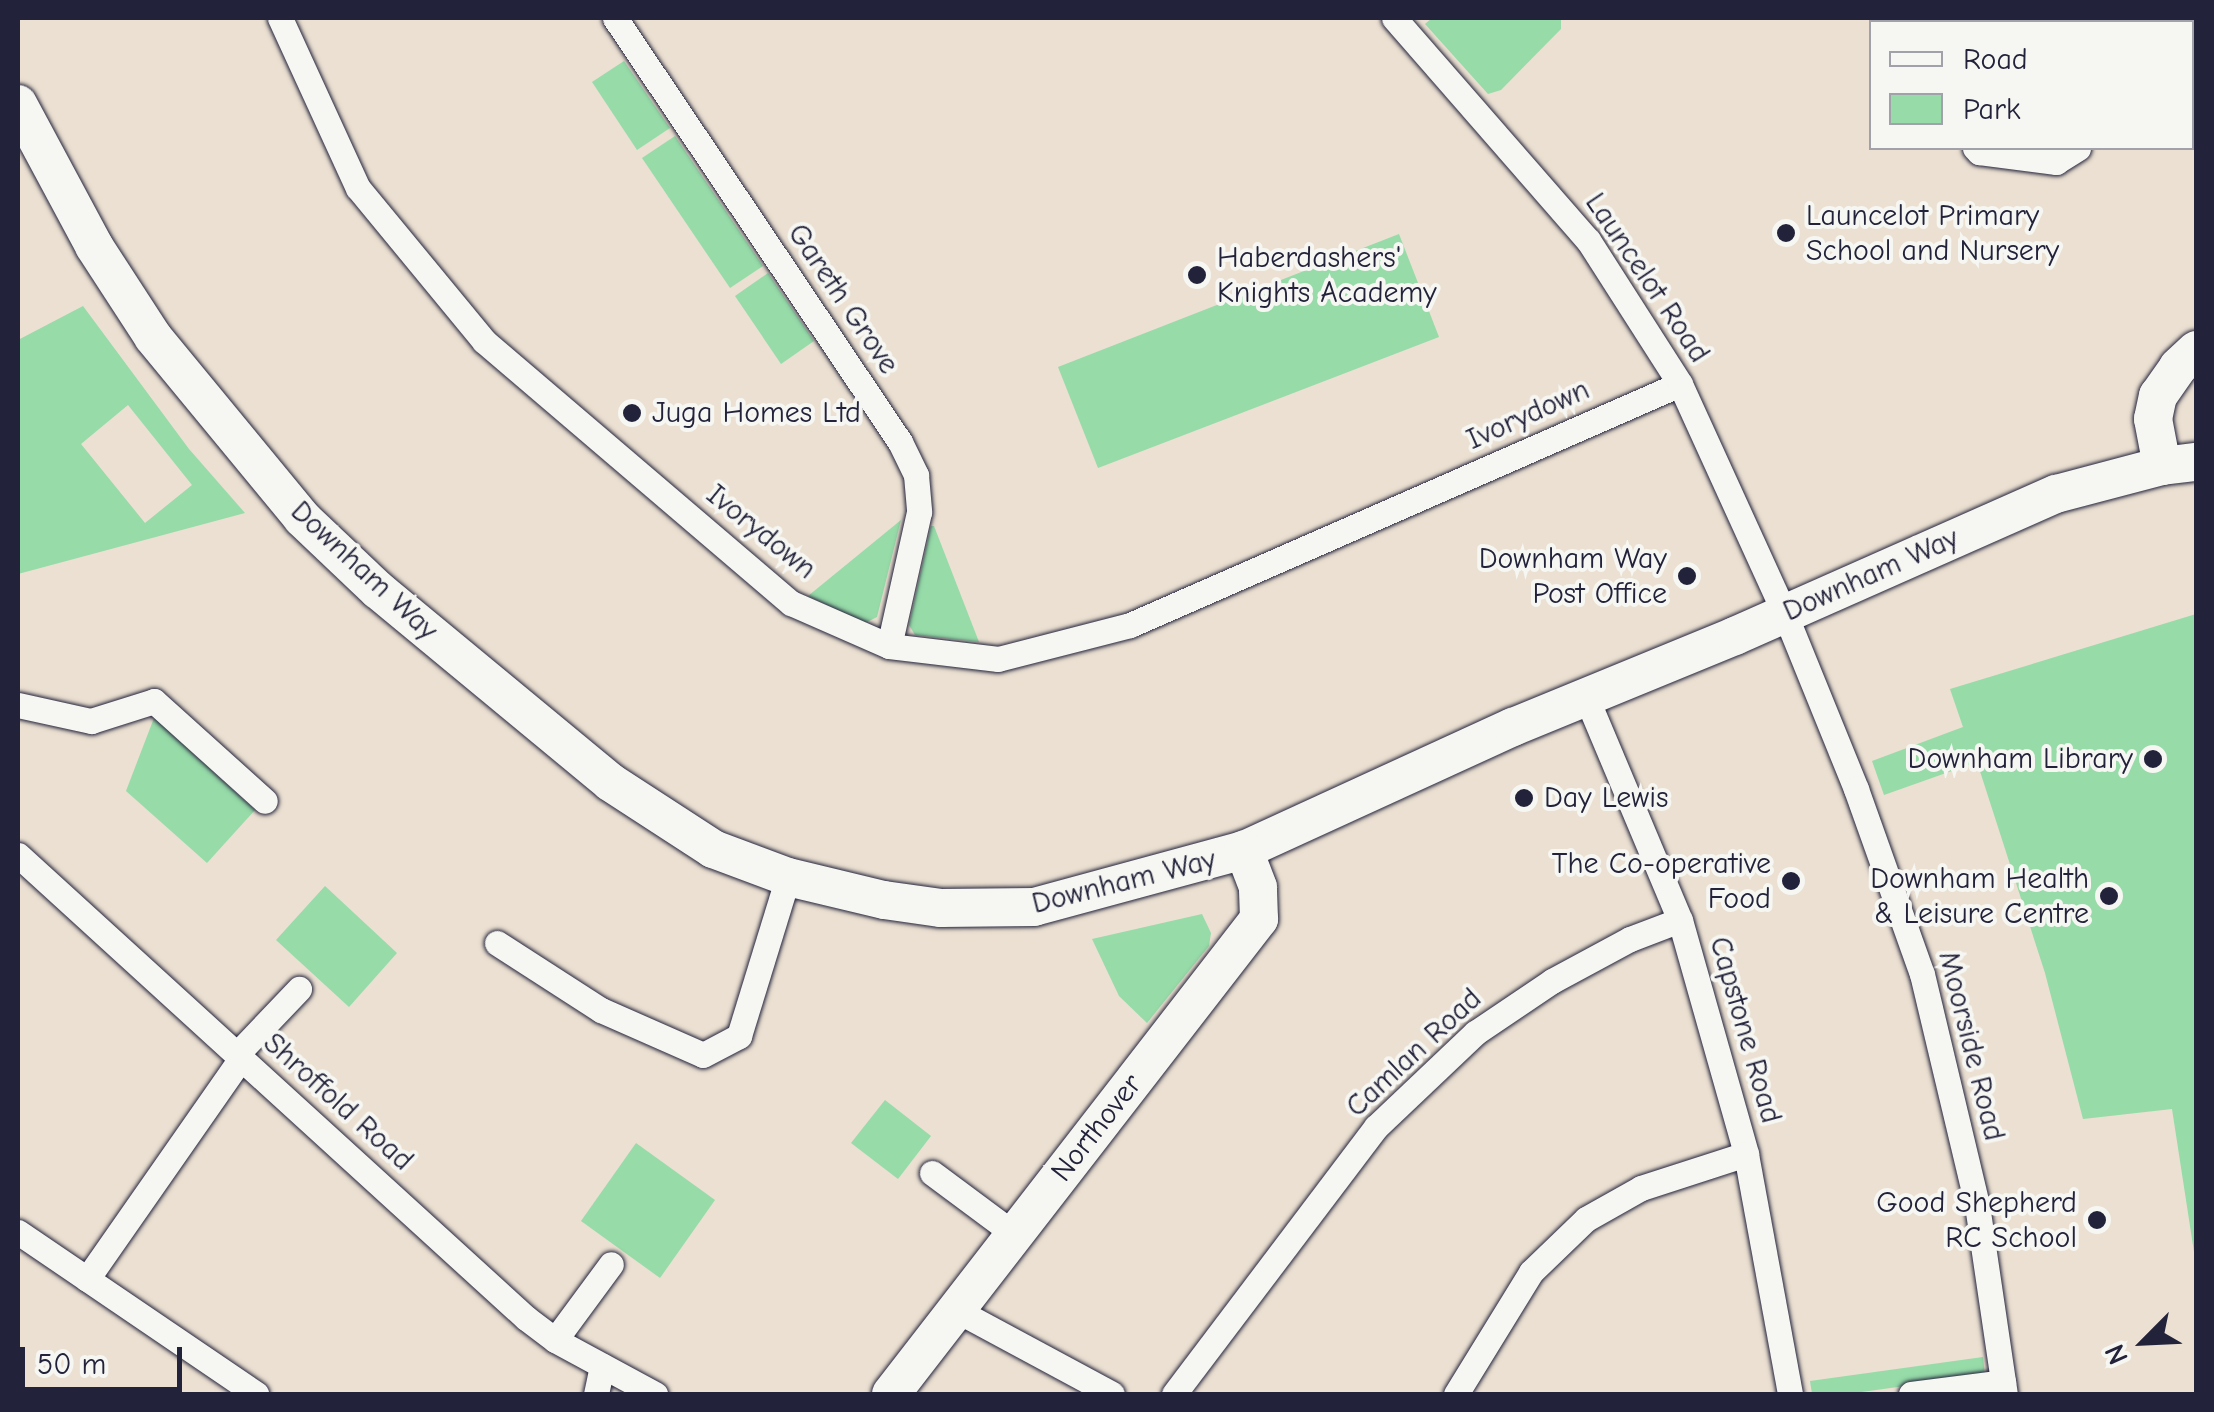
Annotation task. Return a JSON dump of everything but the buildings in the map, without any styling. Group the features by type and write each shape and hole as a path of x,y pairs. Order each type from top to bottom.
{"street":[{"name":"Ivorydown","path":"281,18 358,188 484,341 792,603 889,646 998,660 1130,625 1680,384"},
{"name":"Gareth Grove","path":"615,18 900,442 916,475 919,512 889,646"},
{"name":"Launcelot Road","path":"1394,18 1588,240 1680,384 1785,614"},
{"name":"Downham Way","path":"18,104 94,246 152,337 302,518 378,590 610,782 713,849 788,877 884,900 987,910 1076,900 1244,850 1513,727 1785,614 2056,494 2179,464"},
{"path":"1978,150 2056,162 2075,150"},
{"path":"2179,464 2153,419 2158,396 2196,350"},
{"name":"Moorside Road","path":"1785,614 1856,789 1922,974 1977,1205 2004,1388"},
{"name":"Capstone Road","path":"1586,699 1680,920 1746,1154 1790,1394"},
{"path":"18,704 91,721 154,702 265,801"},
{"name":"Northover","path":"892,1394 1259,920 1258,888 1244,850"},
{"name":"Shroffold Road","path":"18,855 555,1340 655,1394"},
{"path":"497,943 601,1010 703,1055 739,1036 788,877"},
{"name":"Camlan Road","path":"1174,1394 1376,1128 1475,1033 1552,980 1630,940 1680,920"},
{"path":"87,1279 239,1056 298,989"},
{"path":"1456,1394 1530,1272 1586,1220 1641,1188 1746,1154"},
{"path":"932,1173 1014,1234"},
{"path":"18,1232 256,1394"},
{"path":"555,1340 612,1264"},
{"path":"956,1310 1112,1394"},
{"path":"596,1394 602,1366"},
{"path":"1911,1394 2004,1388"}],"green space":[{"path":"1432,18 1561,18 1561,29 1501,90 1488,94 1425,24"},
{"path":"624,61 670,128 637,150 592,82"},
{"path":"675,136 763,266 730,288 642,158"},
{"path":"1399,234 1439,337 1098,468 1058,367"},
{"path":"768,273 814,341 781,364 735,296"},
{"path":"83,306 189,449 245,513 18,574 18,340","holes":["128,405 192,485 145,523 81,444"]},
{"path":"901,520 877,617 865,623 808,596"},
{"path":"931,526 979,642 915,635 909,625"},
{"name":"Downham Health & Leisure Centre","path":"2196,614 2196,1265 2172,1109 2083,1119 2045,973 1977,762 1884,795 1872,761 1963,727 1950,689"},
{"path":"154,718 255,810 207,863 126,791"},
{"path":"325,886 397,953 349,1007 276,940"},
{"path":"1202,914 1211,933 1209,946 1147,1023 1119,996 1092,939"},
{"path":"885,1100 931,1136 898,1179 851,1143"},
{"path":"636,1143 715,1200 660,1278 581,1221"},
{"path":"1983,1357 1985,1375 1847,1394 1812,1394 1810,1381"}],"place":[{"name":"Launcelot Primary School and Nursery","path":"1786,233"},
{"name":"Haberdashers' Knights Academy","path":"1197,275"},
{"name":"Juga Homes Ltd","path":"632,413"},
{"name":"Downham Way Post Office","path":"1687,576"},
{"name":"Downham Library","path":"2153,759"},
{"name":"Day Lewis","path":"1524,798"},
{"name":"The Co-operative Food","path":"1791,881"},
{"name":"Downham Health & Leisure Centre","path":"2109,896"},
{"name":"Good Shepherd RC School","path":"2097,1220"}]}
